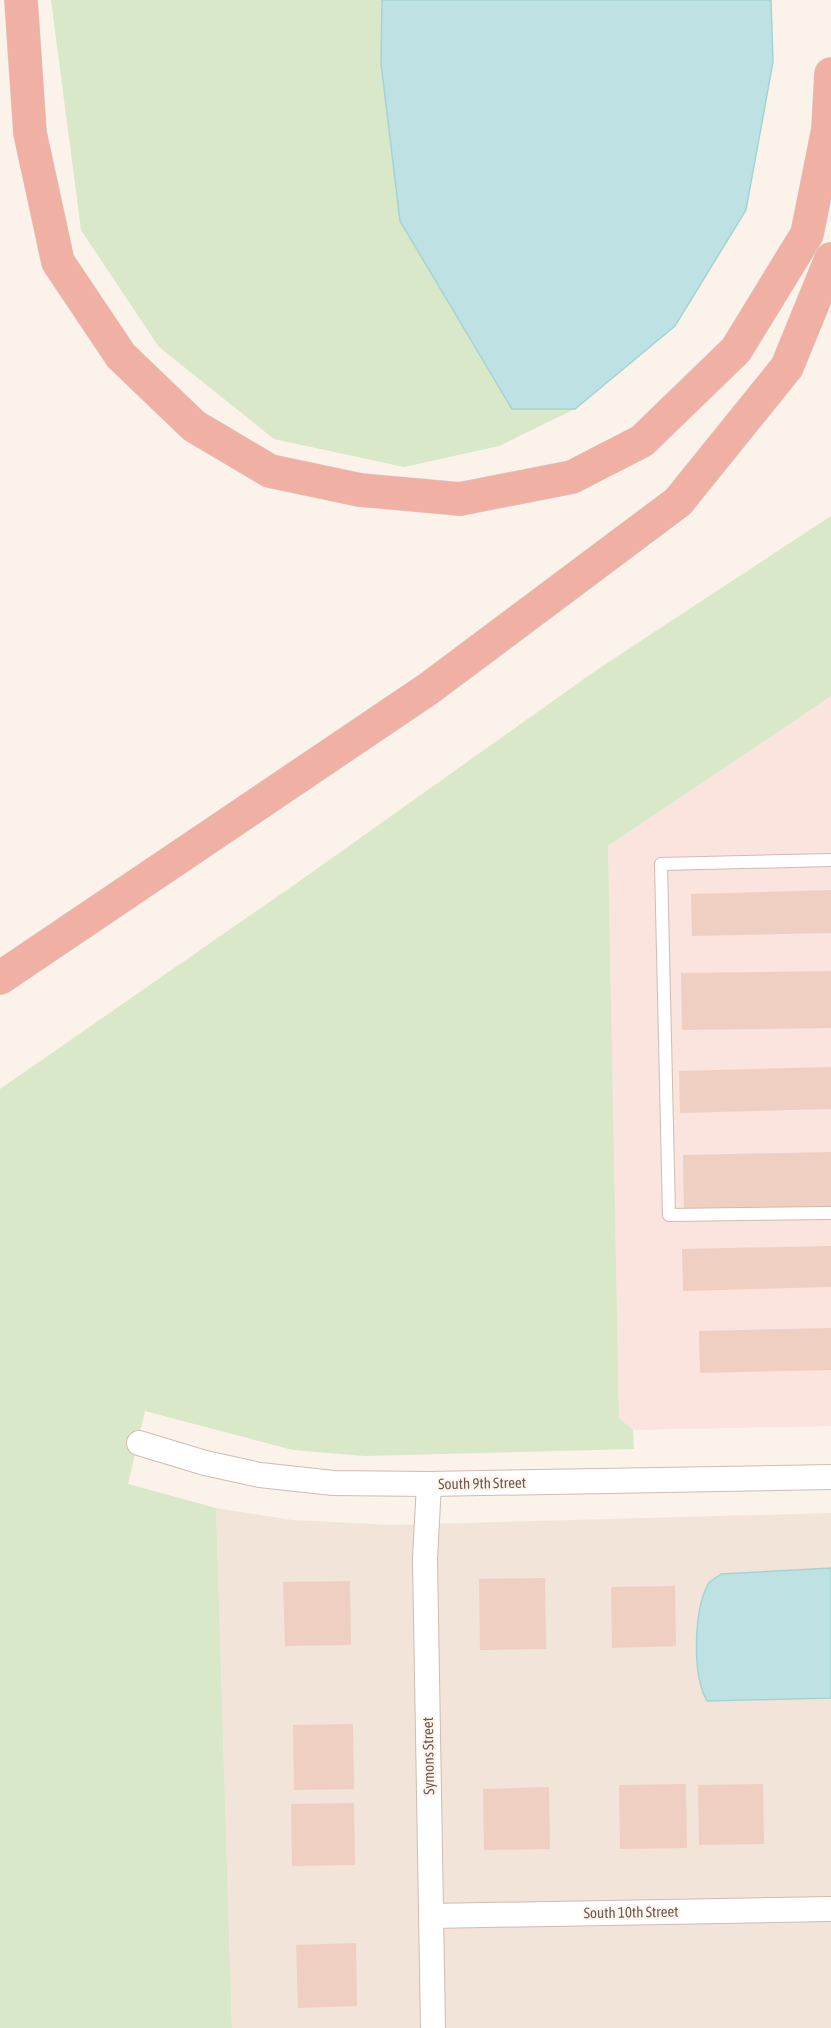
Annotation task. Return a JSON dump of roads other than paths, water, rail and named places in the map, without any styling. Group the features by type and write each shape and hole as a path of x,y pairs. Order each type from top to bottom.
{"highway":[{"path":"21,0 30,133 58,262 121,356 194,426 270,471 360,490 460,499 572,477 642,441 736,350 807,234 828,129 831,74"},
{"path":"0,978 428,688 678,502 787,367 831,259"}],"street":[{"name":"South 9th Street","path":"139,1443 205,1463 260,1475 333,1483 429,1484 831,1477"},
{"name":"Symons Street","path":"429,1484 425,1559 433,2028"},
{"name":"South 10th Street","path":"431,1916 831,1909"}],"lane":[{"path":"831,860 661,864 669,1215 831,1213"}],"water":[{"path":"382,0 771,0 773,62 746,210 675,326 575,409 512,409 400,221 381,63"},
{"path":"831,1568 831,1698 707,1701 699,1676 696,1644 699,1612 709,1583 721,1574"}]}
